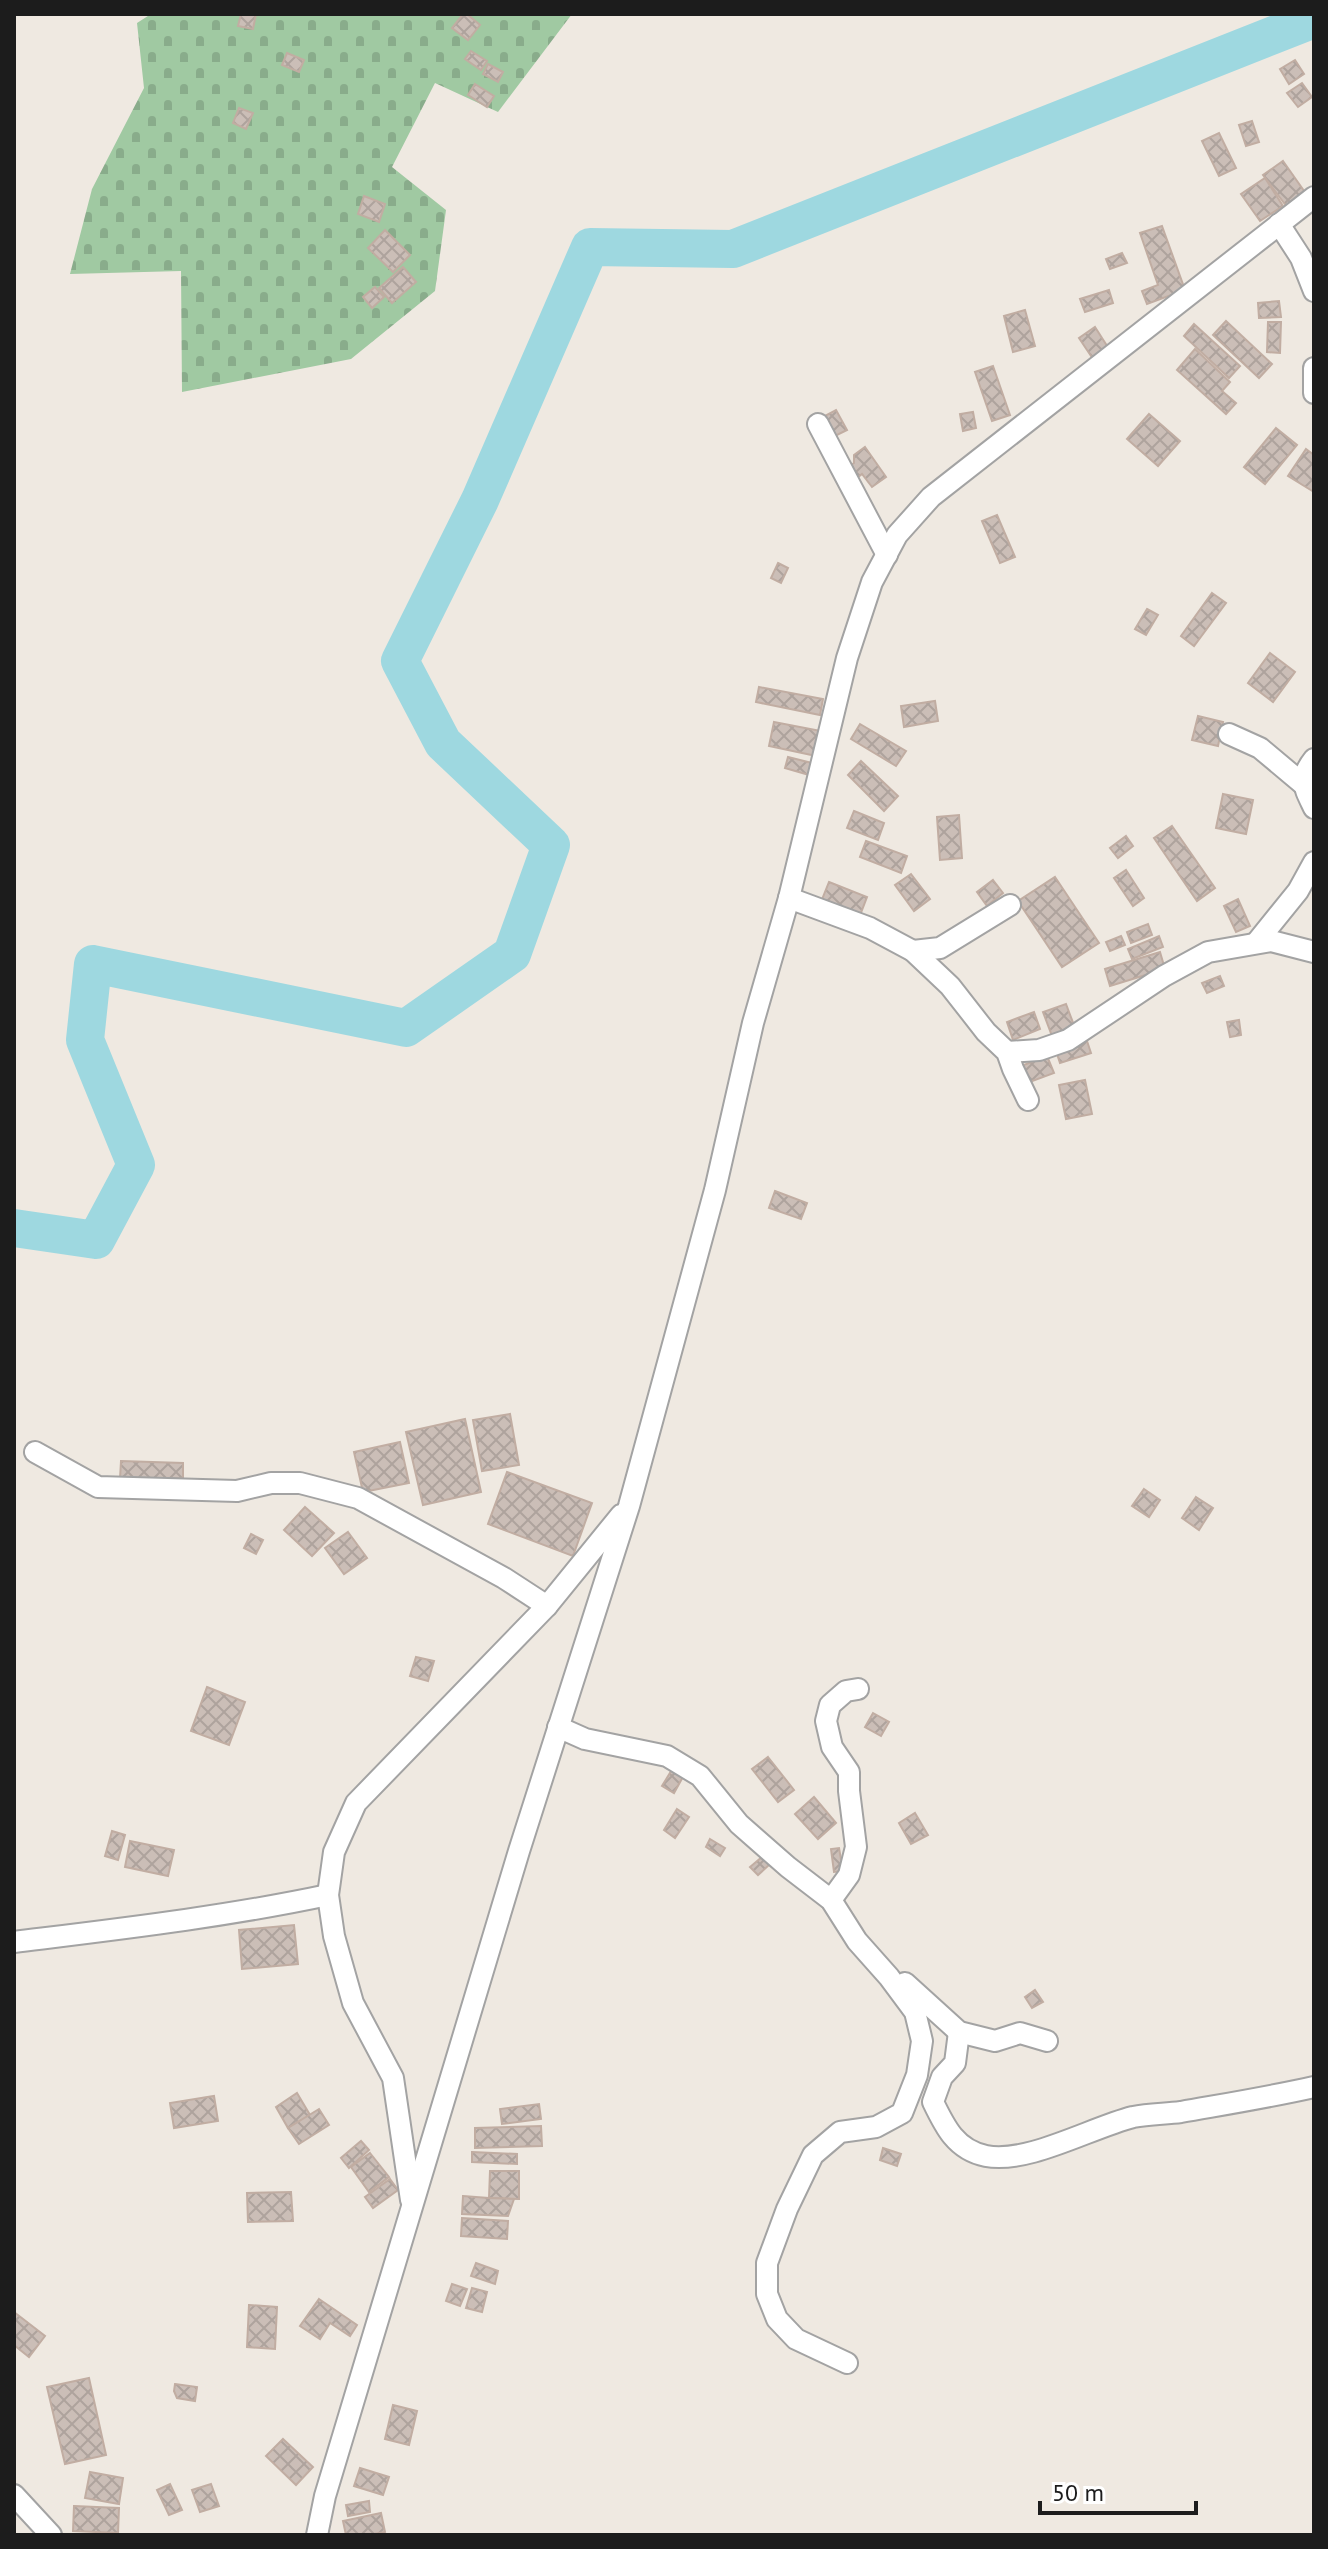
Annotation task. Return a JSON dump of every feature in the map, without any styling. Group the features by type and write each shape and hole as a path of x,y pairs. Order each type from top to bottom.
{"street":[{"path":"317,2535 325,2496 412,2207 558,1727 629,1506 715,1190 753,1023 789,898 847,658 872,582 897,535 931,497 1314,197"},
{"path":"1279,224 1301,258 1314,291"},
{"path":"1314,368 1314,393"},
{"path":"818,424 887,555"},
{"path":"1229,734 1260,748 1303,784 1314,808"},
{"path":"1303,784 1305,771 1314,759"},
{"path":"1256,943 1298,891 1314,862"},
{"path":"789,898 870,928 913,951 950,986 986,1032 1007,1052 1028,1100"},
{"path":"913,951 940,948 1010,905"},
{"path":"1007,1052 1039,1050 1068,1040 1164,976 1208,952 1271,941 1314,952"},
{"path":"35,1452 98,1487 237,1491 271,1483 300,1483 358,1498 504,1578 547,1606"},
{"path":"412,2207 393,2078 353,2003 334,1936 328,1895 334,1852 356,1803 547,1606 629,1506"},
{"path":"831,1900 849,1875 856,1847 849,1772 832,1747 826,1721 830,1705 846,1691 858,1689"},
{"path":"558,1727 585,1739 667,1756 700,1776 739,1824 831,1900 857,1941 915,2012 922,2041 917,2075 902,2113 876,2127 840,2132 813,2155 787,2209 767,2263 767,2294 777,2319 796,2339 847,2363"},
{"path":"14,1942 192,1921 328,1895"},
{"path":"857,1941 882,1959 930,2008 959,2032 995,2041 1020,2033 1047,2041"},
{"path":"959,2032 955,2063 942,2077 933,2102 946,2129 963,2147 985,2156 1026,2155 1136,2116 1176,2113 1314,2087"},
{"path":"14,2495 51,2535"}],"green space":[{"path":"151,14 572,14 498,112 435,83 392,167 446,210 435,291 351,359 182,392 181,271 70,274 92,189 144,88 137,23"}],"building":[{"path":"241,14 256,14 253,29 238,26"},
{"path":"463,14 480,25 468,40 452,28"},
{"path":"471,51 487,61 481,70 465,59"},
{"path":"287,53 304,60 299,72 282,65"},
{"path":"1295,60 1304,74 1289,84 1280,69"},
{"path":"488,64 503,72 498,82 483,74"},
{"path":"1302,83 1312,97 1298,107 1287,93"},
{"path":"475,84 494,96 487,107 468,95"},
{"path":"239,108 253,113 246,129 233,123"},
{"path":"1252,121 1259,142 1246,146 1239,125"},
{"path":"1219,133 1236,168 1219,176 1202,141"},
{"path":"1283,161 1309,198 1290,211 1263,175"},
{"path":"1265,178 1283,206 1260,221 1241,194"},
{"path":"364,196 385,204 379,222 358,214"},
{"path":"1162,226 1185,290 1147,304 1142,291 1158,285 1140,233"},
{"path":"385,230 410,255 393,272 368,248"},
{"path":"1122,253 1127,263 1110,269 1106,259"},
{"path":"403,267 416,282 392,303 379,288"},
{"path":"375,287 384,297 372,308 363,297"},
{"path":"1109,290 1113,303 1085,312 1080,299"},
{"path":"1279,301 1281,317 1259,318 1258,303"},
{"path":"1025,310 1035,346 1013,352 1004,316"},
{"path":"1226,321 1272,364 1259,378 1213,335"},
{"path":"1268,322 1281,322 1280,353 1267,352"},
{"path":"1194,324 1240,366 1229,378 1184,336"},
{"path":"1095,327 1109,349 1093,359 1079,338"},
{"path":"1195,349 1230,382 1222,391 1236,403 1226,414 1177,370"},
{"path":"993,366 1010,415 992,421 975,372"},
{"path":"836,410 847,430 833,437 823,417"},
{"path":"973,412 976,428 963,431 960,414"},
{"path":"1149,414 1180,441 1158,466 1127,439"},
{"path":"1276,428 1297,445 1265,484 1244,467"},
{"path":"865,447 886,477 872,487 862,474 857,478 849,466 854,463 854,455"},
{"path":"1306,449 1314,455 1314,492 1288,476"},
{"path":"997,515 1015,557 1000,563 982,521"},
{"path":"778,563 788,568 781,583 771,578"},
{"path":"1212,593 1226,603 1194,646 1181,636"},
{"path":"1147,609 1158,615 1146,635 1135,629"},
{"path":"1270,653 1295,672 1273,702 1248,683"},
{"path":"759,687 823,699 820,715 756,702"},
{"path":"935,701 938,721 904,727 901,706"},
{"path":"1198,716 1223,722 1218,746 1192,740"},
{"path":"774,722 826,732 821,757 769,746"},
{"path":"860,724 906,751 896,766 851,739"},
{"path":"788,757 812,763 809,775 785,768"},
{"path":"861,761 898,796 884,811 848,775"},
{"path":"1223,794 1253,800 1246,834 1216,828"},
{"path":"854,811 884,823 878,840 847,828"},
{"path":"959,815 962,858 940,860 937,817"},
{"path":"1172,826 1215,888 1197,901 1154,838"},
{"path":"1126,836 1133,846 1118,858 1110,848"},
{"path":"866,841 907,856 901,873 860,857"},
{"path":"1126,870 1144,898 1133,906 1114,878"},
{"path":"911,874 930,899 914,911 895,885"},
{"path":"1055,877 1099,943 1062,967 1018,901"},
{"path":"993,880 1003,893 987,906 977,892"},
{"path":"829,882 867,897 859,918 821,902"},
{"path":"1238,899 1250,926 1236,932 1224,906"},
{"path":"1148,924 1152,935 1131,943 1127,932"},
{"path":"1121,936 1125,945 1110,951 1106,942"},
{"path":"1159,936 1163,947 1132,959 1128,949"},
{"path":"1160,952 1165,969 1110,986 1105,969"},
{"path":"1220,976 1224,986 1207,993 1202,983"},
{"path":"1066,1004 1075,1028 1052,1036 1043,1012"},
{"path":"1034,1012 1040,1029 1013,1040 1007,1022"},
{"path":"1239,1020 1241,1035 1230,1037 1227,1022"},
{"path":"1086,1038 1091,1053 1060,1063 1055,1048"},
{"path":"1047,1056 1054,1073 1027,1083 1021,1066"},
{"path":"1085,1080 1092,1114 1066,1119 1059,1085"},
{"path":"775,1191 807,1203 801,1219 769,1208"},
{"path":"510,1414 519,1465 482,1471 473,1420"},
{"path":"465,1419 481,1492 423,1505 406,1432"},
{"path":"400,1442 409,1483 363,1492 354,1452"},
{"path":"121,1461 183,1463 183,1478 120,1479"},
{"path":"507,1472 592,1503 573,1556 488,1524"},
{"path":"1144,1489 1160,1500 1149,1517 1132,1506"},
{"path":"1196,1497 1213,1508 1199,1530 1182,1518"},
{"path":"305,1507 334,1533 312,1556 284,1530"},
{"path":"348,1532 367,1558 344,1574 325,1548"},
{"path":"251,1534 263,1540 256,1554 244,1548"},
{"path":"416,1657 434,1661 428,1681 410,1676"},
{"path":"207,1687 245,1702 229,1745 191,1731"},
{"path":"873,1713 889,1722 881,1736 865,1727"},
{"path":"768,1757 794,1790 778,1802 752,1769"},
{"path":"673,1768 684,1775 674,1793 662,1786"},
{"path":"814,1797 836,1823 818,1839 795,1814"},
{"path":"677,1809 689,1817 675,1838 664,1830"},
{"path":"915,1813 928,1835 911,1844 899,1823"},
{"path":"112,1831 125,1835 118,1860 105,1856"},
{"path":"710,1839 725,1848 720,1856 706,1847"},
{"path":"130,1841 174,1850 168,1876 125,1867"},
{"path":"839,1848 843,1871 834,1872 831,1849"},
{"path":"762,1857 769,1865 758,1875 750,1867"},
{"path":"294,1925 298,1964 242,1969 239,1930"},
{"path":"1035,1990 1043,2002 1032,2008 1025,1997"},
{"path":"297,2093 310,2115 288,2128 276,2107"},
{"path":"214,2096 218,2121 174,2128 170,2103"},
{"path":"539,2104 541,2119 502,2124 500,2109"},
{"path":"319,2109 329,2125 299,2144 288,2128"},
{"path":"541,2126 542,2146 475,2148 475,2128"},
{"path":"361,2141 369,2150 349,2168 341,2158"},
{"path":"883,2148 901,2154 897,2166 880,2160"},
{"path":"472,2152 517,2154 517,2164 472,2162"},
{"path":"370,2153 389,2177 369,2192 351,2167"},
{"path":"490,2171 519,2171 519,2199 489,2198"},
{"path":"390,2179 398,2190 373,2208 365,2197"},
{"path":"291,2192 293,2221 248,2222 247,2193"},
{"path":"463,2196 514,2199 508,2216 462,2214"},
{"path":"462,2218 508,2221 507,2239 461,2236"},
{"path":"476,2263 498,2271 495,2284 471,2276"},
{"path":"452,2284 467,2289 460,2306 446,2301"},
{"path":"472,2288 487,2292 482,2312 466,2308"},
{"path":"319,2299 357,2325 350,2336 330,2323 320,2339 300,2326"},
{"path":"249,2305 277,2307 275,2349 247,2347"},
{"path":"14,2312 45,2336 29,2357 14,2345"},
{"path":"89,2378 106,2455 65,2464 47,2387"},
{"path":"175,2384 197,2387 195,2401 177,2398"},
{"path":"393,2405 417,2411 409,2445 385,2439"},
{"path":"283,2439 313,2467 296,2485 266,2456"},
{"path":"360,2468 389,2477 383,2495 354,2486"},
{"path":"90,2472 123,2478 119,2504 85,2498"},
{"path":"170,2484 182,2510 169,2515 157,2490"},
{"path":"211,2484 219,2506 200,2512 192,2490"},
{"path":"369,2501 370,2512 348,2516 346,2505"},
{"path":"74,2506 119,2508 118,2533 73,2531"},
{"path":"381,2513 385,2532 346,2535 343,2521"}],"waterway":[{"path":"14,1228 96,1240 136,1165 85,1040 93,964 406,1028 512,954 551,845 443,743 400,661 480,500 590,247 733,249 1314,19"}]}
